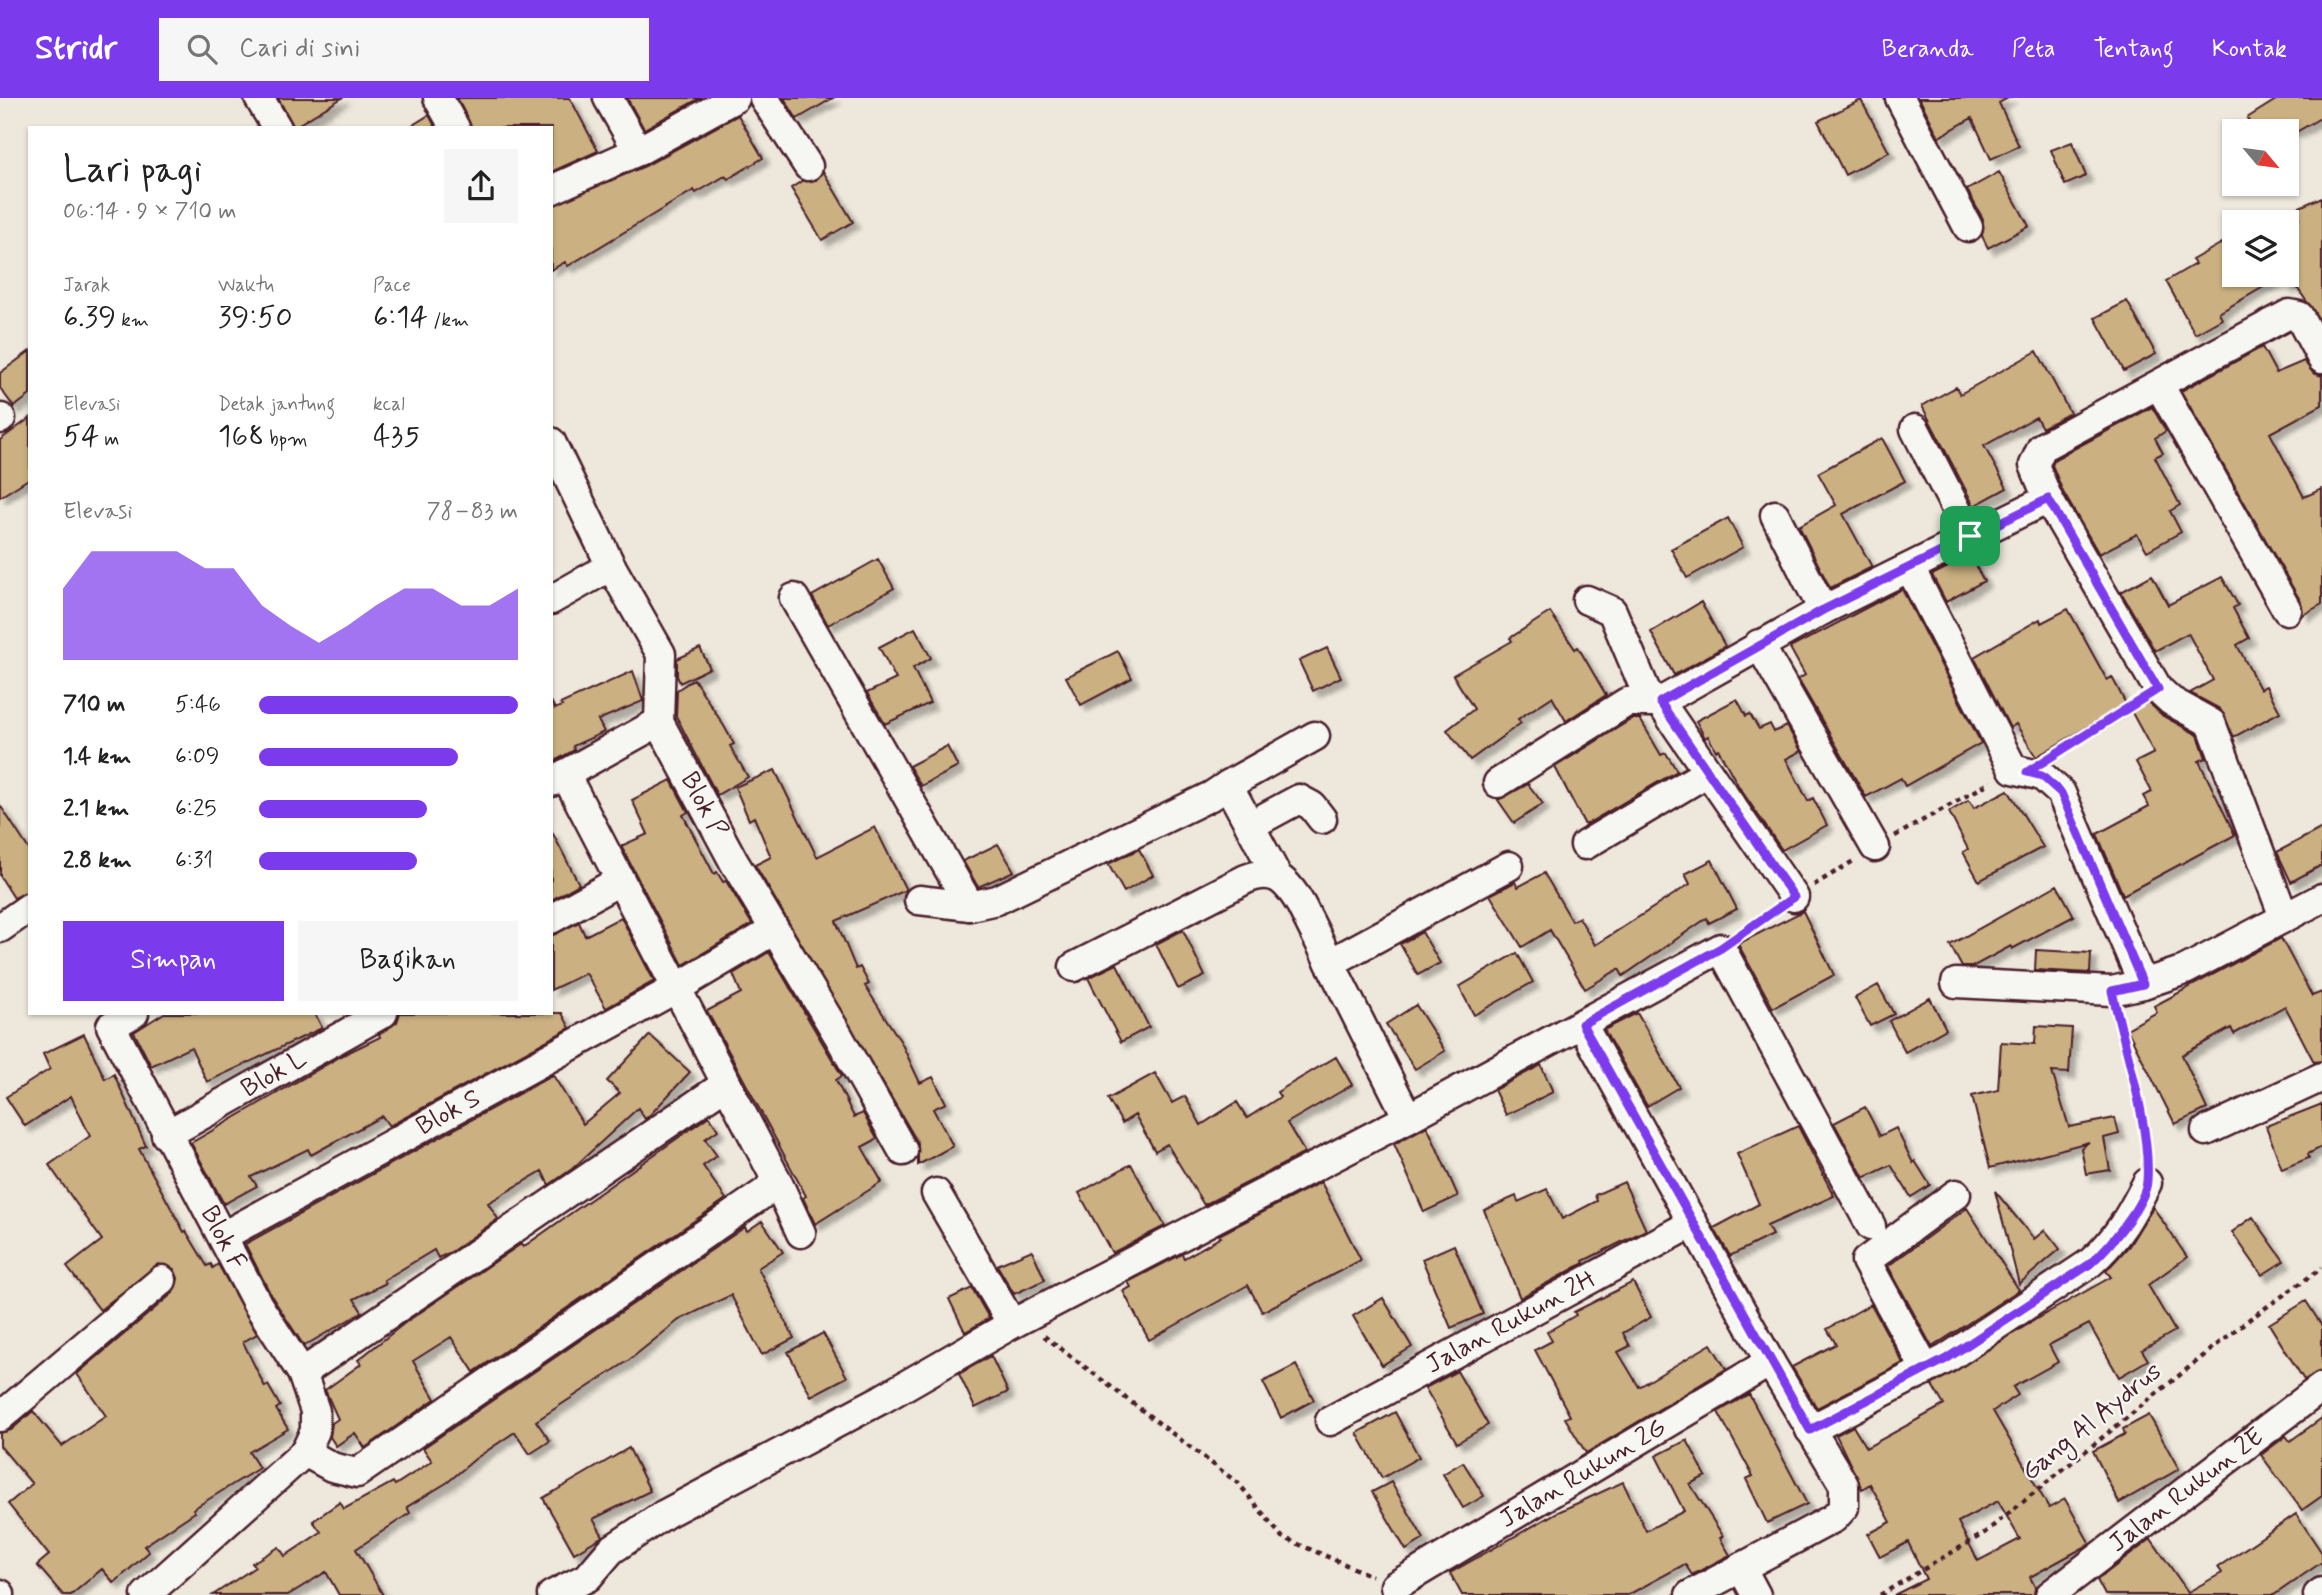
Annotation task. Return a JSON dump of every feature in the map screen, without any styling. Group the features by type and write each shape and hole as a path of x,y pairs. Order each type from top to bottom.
{"street":[{"path":"259,98 276,126"},
{"path":"438,98 454,126"},
{"path":"608,98 638,151"},
{"path":"553,189 638,151 735,98"},
{"path":"764,98 808,166"},
{"path":"1900,98 1968,227"},
{"path":"2284,917 2211,723 2158,689 2048,499 2034,465 2042,447 2289,314 2298,316 2322,359"},
{"path":"2159,384 2287,610"},
{"path":"1915,429 1970,536"},
{"path":"553,446 611,566 661,654 659,722 558,778 619,881 776,1179 801,1233"},
{"path":"1497,783 1627,702 1666,697 1823,610 2048,499"},
{"path":"1775,515 1823,610"},
{"path":"553,599 611,566"},
{"path":"1910,568 2020,771 2042,776 2061,793 2143,984"},
{"path":"793,598 970,906"},
{"path":"1587,600 1612,611 1666,697 1708,772 1794,897"},
{"path":"1759,645 1875,847"},
{"name":"Blok P","path":"659,722 774,930 838,1035 903,1151"},
{"path":"919,900 970,906 1006,896 1213,795 1315,736"},
{"path":"1585,845 1708,772"},
{"path":"1228,785 1277,876"},
{"path":"1251,825 1299,799 1312,806 1322,819"},
{"path":"1330,963 1509,866"},
{"path":"1074,967 1246,879 1269,873 1277,876 1291,888 1408,1118"},
{"path":"553,918 619,881"},
{"path":"1956,983 2112,991 2143,984 2185,970 2322,898"},
{"path":"0,928 28,908"},
{"name":"Blok S","path":"223,1236 675,989 774,930"},
{"path":"552,1595 588,1577 611,1550 643,1527 882,1399 1017,1321 1408,1118 1721,948 1871,1226"},
{"name":"Blok L","path":"166,1135 379,1015"},
{"name":"Blok F","path":"123,1020 166,1135 223,1236 258,1306 302,1373 315,1411 315,1430 305,1452"},
{"path":"1582,1024 1770,1362 1844,1485 1844,1507 1835,1518 1690,1595"},
{"path":"2206,1130 2322,1077"},
{"path":"302,1373 726,1084"},
{"path":"146,1595 305,1452 332,1467 357,1473 768,1191 776,1179"},
{"path":"1810,1430 1926,1370 2090,1264 2109,1247 2123,1228 2147,1183"},
{"path":"936,1193 1017,1321"},
{"path":"1926,1370 1866,1261 1956,1194"},
{"name":"Jalan Rukun 2H","path":"1330,1421 1693,1223"},
{"path":"0,1417 162,1280"},
{"name":"Jalan Rukun 2G","path":"1395,1586 1770,1362"},
{"name":"Jalan Rukun 2E","path":"2050,1595 2322,1387"},
{"path":"1741,1567 1756,1595"}],"path":[{"path":"1830,876 1875,847 2020,771 2158,689"},
{"path":"1721,948 1794,897"},
{"path":"2112,991 2140,1115 2147,1183"},
{"name":"Gang Al Aydrus","path":"1880,1595 1983,1534 2245,1323 2322,1268"},
{"path":"1017,1321 1239,1484 1282,1537 1395,1586"}],"building":[{"path":"278,98 342,98 296,126"},
{"path":"457,98 570,98 598,151 553,171 553,126 471,126"},
{"path":"627,98 700,98 644,129"},
{"path":"784,98 833,98 797,119"},
{"path":"1919,98 2008,98 1999,103 2019,146 1991,159 1972,118 1939,137"},
{"path":"2279,98 2322,98 2322,117 2300,130 2300,119 2247,118"},
{"path":"1861,100 1889,152 1845,175 1818,121"},
{"path":"429,115 435,126 411,126"},
{"path":"738,115 763,158 728,179 725,176 696,193 694,190 568,266 565,262 553,269 553,205 645,166"},
{"path":"2072,142 2086,176 2065,185 2051,150"},
{"path":"823,171 853,222 822,240 791,188 802,181 816,180"},
{"path":"1999,172 2029,226 1988,248 1982,236 1983,219 1967,190"},
{"path":"2322,197 2322,324 2297,287 2299,287 2299,210 2295,209"},
{"path":"2222,243 2222,287 2263,287 2219,313 2222,319 2195,334 2166,281 2195,264 2192,260"},
{"path":"2127,301 2156,354 2124,371 2095,318"},
{"path":"2262,347 2276,373 2304,361 2313,373 2322,376 2322,405 2270,433 2304,497 2322,489 2322,604 2303,615 2301,602 2181,391"},
{"path":"2037,351 2070,413 2042,428 2036,417 1984,446 2007,488 1974,506 1922,406 1956,387 1960,394"},
{"path":"28,352 28,396 14,407 0,388 0,373"},
{"path":"2152,407 2166,431 2155,438 2163,453 2155,457 2180,505 2170,511 2181,532 2147,551 2137,534 2099,554 2063,492 2052,465 2055,459"},
{"path":"28,419 28,479 0,497 0,440"},
{"path":"1882,438 1905,481 1843,514 1872,567 1830,588 1799,526 1836,505 1818,473"},
{"path":"1728,518 1743,547 1687,578 1671,549"},
{"path":"1970,556 1984,581 1946,602 1932,575"},
{"path":"878,559 894,588 828,625 812,596"},
{"path":"2152,575 2168,605 2222,577 2238,605 2233,608 2249,638 2237,645 2260,689 2266,686 2280,712 2234,737 2220,709 2190,693 2213,680 2188,633 2155,651 2121,592"},
{"path":"1902,589 1981,743 1905,786 1901,778 1866,797 1798,679 1805,675 1790,648"},
{"path":"1701,602 1725,646 1674,675 1651,632"},
{"path":"2068,609 2107,680 2112,677 2126,704 2036,757 2016,724 2010,728 1974,657 2040,619 2041,623"},
{"path":"1550,612 1575,649 1578,647 1606,695 1566,721 1552,697 1518,719 1521,723 1470,760 1447,730 1474,709 1453,675 1512,641 1510,638"},
{"path":"915,628 931,658 913,668 930,703 885,724 867,693 896,679 879,647"},
{"path":"700,648 710,668 680,683 677,676 677,659"},
{"path":"1327,648 1341,677 1313,691 1299,661"},
{"path":"1118,651 1132,678 1081,705 1066,677"},
{"path":"633,671 643,701 598,720 604,732 573,746 574,750 553,762 553,705 555,709 562,706 560,704"},
{"path":"694,679 734,744 730,746 748,777 717,795 676,716 677,690"},
{"path":"1737,699 1746,716 1750,714 1759,729 1770,724 1774,732 1787,726 1801,751 1786,759 1808,801 1813,798 1827,825 1782,850 1739,787 1718,749 1716,751 1708,736 1705,738 1696,721"},
{"path":"2148,702 2163,716 2198,735 2206,758 2199,761 2235,835 2123,895 2097,834 2149,806 2143,796 2152,792 2136,762 2154,753 2131,711"},
{"path":"1632,719 1640,719 1661,755 1666,753 1677,771 1585,825 1555,767"},
{"path":"947,746 958,767 921,786 909,766"},
{"path":"775,770 817,857 875,827 906,890 836,921 856,969 860,967 869,984 865,986 901,1042 920,1083 933,1077 946,1103 933,1109 953,1146 918,1165 918,1143 755,865 771,857 754,817 749,820 735,787"},
{"path":"671,780 688,812 683,815 714,874 717,872 723,882 726,881 752,924 683,965 621,846 648,834 632,800"},
{"path":"1528,784 1543,804 1514,823 1498,800"},
{"path":"2008,790 2043,847 1979,881 1963,852 1968,849 1949,812 1969,800 1974,808"},
{"path":"0,805 28,848 28,892 14,898 0,876"},
{"path":"2322,828 2322,865 2291,882 2277,852"},
{"path":"553,834 579,884 553,899"},
{"path":"998,844 1014,871 978,887 963,861"},
{"path":"1139,849 1153,875 1124,892 1108,864"},
{"path":"1712,860 1737,909 1709,923 1707,918 1623,976 1619,969 1585,989 1550,930 1522,947 1490,895 1515,882 1518,887 1544,873 1572,921 1579,917 1595,945 1690,884 1685,874"},
{"path":"2057,885 2074,916 2012,949 2011,946 1972,967 1962,967 1950,945"},
{"path":"1803,911 1834,975 1773,1008 1738,944"},
{"path":"621,917 654,981 606,1008 586,973 553,989 553,935 579,922 585,936"},
{"path":"1183,930 1205,976 1178,989 1156,944"},
{"path":"1422,932 1440,963 1418,975 1400,944"},
{"path":"2281,938 2312,996 2322,992 2322,1061 2314,1062 2285,1006 2234,1034 2231,1028 2182,1055 2207,1109 2175,1124 2127,1029 2157,1012 2154,1006"},
{"path":"2036,950 2091,953 2090,973 2035,970"},
{"path":"769,952 842,1076 836,1080 854,1117 863,1113 877,1139 862,1147 882,1182 815,1224 803,1198 806,1196 707,1011 741,993 733,974"},
{"path":"1517,953 1533,982 1474,1015 1459,987"},
{"path":"1117,964 1149,1027 1121,1042 1088,978"},
{"path":"1878,985 1894,1014 1870,1026 1855,998"},
{"path":"1930,998 1946,1029 1905,1052 1889,1021"},
{"path":"1416,1005 1445,1051 1415,1069 1386,1024"},
{"path":"562,1013 570,1028 389,1126 382,1116 311,1155 308,1149 251,1177 257,1186 224,1204 191,1143 343,1055 380,1037 379,1034 397,1022 399,1015"},
{"path":"1637,1013 1679,1087 1647,1106 1604,1030"},
{"path":"161,1015 316,1015 322,1028 207,1082 191,1047 151,1066 134,1032"},
{"path":"2036,1026 2072,1028 2069,1073 2052,1072 2069,1127 2115,1118 2119,1134 2104,1138 2110,1170 2086,1174 2081,1148 2089,1142 1990,1168 1972,1096 1998,1090 2001,1042 2035,1044"},
{"path":"84,1034 105,1079 114,1074 146,1146 139,1149 184,1232 186,1231 207,1266 211,1264 213,1268 218,1264 257,1334 243,1342 265,1387 268,1385 280,1406 276,1409 288,1429 249,1452 259,1468 193,1509 195,1512 144,1546 149,1552 114,1583 102,1569 71,1595 63,1595 37,1565 49,1555 8,1504 32,1484 0,1446 0,1433 11,1430 33,1411 62,1446 106,1416 77,1374 173,1293 178,1278 174,1269 158,1264 100,1310 67,1267 102,1240 49,1165 90,1136 71,1096 25,1126 6,1097 50,1069 43,1054"},
{"path":"650,1035 690,1072 649,1116 645,1119 638,1108 572,1169 549,1185 542,1171 488,1203 498,1219 451,1252 438,1258 434,1250 384,1280 386,1283 354,1299 362,1312 304,1346 272,1297 245,1244 553,1075 583,1124 620,1093 607,1081"},
{"path":"1336,1057 1352,1085 1287,1123 1305,1153 1204,1205 1167,1144 1155,1151 1135,1115 1122,1123 1108,1099 1155,1073 1172,1103 1185,1096 1201,1125 1237,1102 1247,1118 1280,1097 1277,1092"},
{"path":"1541,1065 1553,1092 1506,1115 1494,1090"},
{"path":"2322,1104 2322,1147 2308,1154 2309,1158 2282,1169 2266,1126"},
{"path":"1865,1107 1880,1136 1896,1128 1913,1163 1915,1161 1930,1185 1911,1197 1891,1165 1864,1178 1834,1123"},
{"path":"709,1116 718,1130 705,1139 717,1156 703,1166 726,1199 474,1372 451,1337 413,1361 435,1399 365,1448 355,1433 336,1446 330,1437 332,1423 338,1419 325,1390 361,1364 358,1360 406,1322 521,1244 523,1247"},
{"path":"1427,1126 1458,1196 1424,1212 1394,1144"},
{"path":"1798,1126 1834,1196 1767,1226 1772,1235 1730,1256 1714,1228 1759,1204 1737,1154"},
{"path":"1131,1164 1165,1226 1112,1253 1079,1193"},
{"path":"1321,1182 1361,1260 1262,1312 1248,1285 1149,1340 1123,1291 1131,1287 1128,1282 1182,1254 1184,1258 1221,1237 1219,1235"},
{"path":"1624,1182 1646,1230 1583,1261 1584,1263 1520,1298 1484,1210 1516,1196 1518,1202 1547,1189 1562,1219 1597,1201 1595,1195"},
{"path":"1995,1191 2034,1239 2045,1230 2060,1249 2019,1284"},
{"path":"2153,1207 2187,1257 2148,1285 2175,1331 2142,1350 2148,1360 2119,1377 2089,1324 2049,1345 2058,1362 2013,1387 2018,1395 1993,1411 2049,1508 2065,1499 2090,1544 2030,1577 2035,1587 2034,1595 1894,1595 1926,1579 1908,1542 1880,1557 1868,1534 1891,1522 1870,1484 1862,1489 1836,1435 1853,1426 1866,1448 1944,1405 1932,1385 2038,1318 2111,1277 2106,1271 2129,1246","holes":["1998,1501 2020,1539 1978,1561 1958,1522"]},
{"path":"1967,1208 2019,1290 1932,1347 1888,1266"},
{"path":"2253,1217 2284,1261 2262,1275 2232,1232"},
{"path":"762,1221 783,1252 758,1268 794,1338 762,1355 731,1295 679,1320 628,1361 536,1421 550,1441 530,1454 515,1432 475,1459 448,1482 407,1507 410,1513 356,1549 383,1595 339,1595 326,1572 288,1595 213,1595 255,1567 252,1563 279,1547 285,1556 321,1532 313,1521 340,1502 344,1509 393,1482 395,1485 432,1461 423,1448 745,1227 747,1231"},
{"path":"1454,1245 1483,1314 1451,1328 1422,1259"},
{"path":"1032,1250 1045,1280 1014,1294 997,1265"},
{"path":"1633,1282 1651,1317 1623,1333 1630,1346 1618,1352 1639,1387 1711,1344 1726,1369 1586,1453 1565,1418 1570,1416 1535,1350 1552,1341 1547,1332 1576,1315 1574,1312"},
{"path":"972,1288 989,1318 965,1332 949,1299"},
{"path":"1383,1298 1412,1347 1382,1365 1353,1316"},
{"path":"2306,1301 2322,1326 2322,1371 2304,1380 2269,1324"},
{"path":"1871,1304 1903,1363 1817,1408 1792,1367 1836,1344 1827,1329"},
{"path":"823,1333 847,1377 811,1396 788,1352"},
{"path":"991,1356 1008,1392 975,1408 959,1374"},
{"path":"1296,1365 1314,1400 1281,1418 1263,1382"},
{"path":"1457,1371 1488,1425 1457,1443 1425,1388"},
{"path":"1749,1394 1807,1504 1767,1523 1746,1479 1753,1476 1718,1412"},
{"path":"1395,1412 1419,1457 1382,1478 1357,1433"},
{"path":"2149,1415 2179,1469 2119,1503 2093,1451 2125,1434 2123,1429"},
{"path":"2322,1418 2322,1496 2302,1510 2261,1455 2286,1436 2290,1441"},
{"path":"1687,1440 1706,1476 1690,1484 1723,1536 1720,1538 1730,1555 1692,1575 1685,1564 1628,1595 1462,1595 1450,1573 1556,1513 1623,1482 1646,1531 1684,1511 1656,1456"},
{"path":"629,1448 650,1491 593,1519 603,1536 574,1553 543,1498"},
{"path":"1463,1462 1484,1496 1463,1508 1443,1474"},
{"path":"1391,1482 1424,1539 1406,1550 1372,1492"},
{"path":"2296,1514 2322,1553 2322,1562 2274,1595 2105,1595 2097,1580 2151,1539 2188,1592 2222,1573 2218,1567"}],"route":[{"path":"2048,499 2158,689 2027,772 2042,776 2061,793 2143,984 2112,991 2140,1115 2147,1183 2123,1228 2109,1247 2090,1264 1946,1359 1830,1422 1810,1430 1582,1024 1721,948 1794,897 1660,702 1823,610 1970,536 2048,499"}]}
